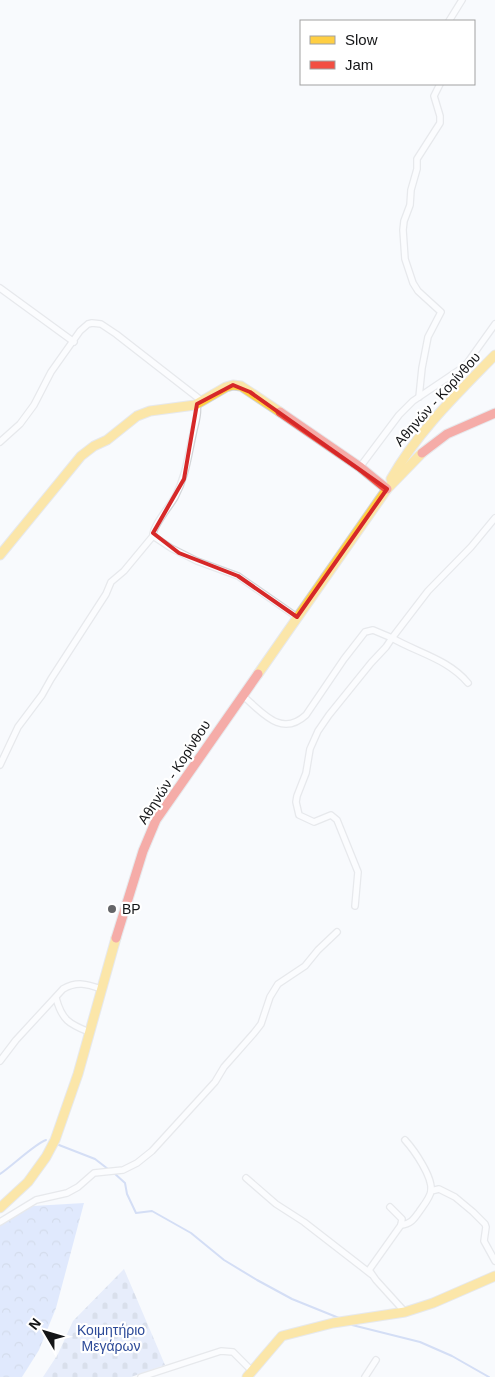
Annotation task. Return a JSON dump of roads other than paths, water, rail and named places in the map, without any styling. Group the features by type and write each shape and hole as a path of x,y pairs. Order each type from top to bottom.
{"main road":[{"name":"Αθηνών - Κορίνθου","path":"387,489 395,471 412,444 495,355"},
{"path":"0,555 86,451 107,440 130,420 141,414 150,410 200,403 226,387 233,385 241,386 360,467 387,489"},
{"name":"Αθηνών - Κορίνθου","path":"0,1208 28,1182 46,1157 55,1140 78,1074 127,900 156,820 387,489 406,466 434,442 464,425 495,413"},
{"path":"249,1374 282,1336 333,1323 405,1312 432,1303 495,1276"}],"street":[{"path":"451,20 462,0"},
{"path":"419,397 428,337 440,312 413,283 406,259 404,220 410,205 411,190 417,169 417,159 440,123 440,116 434,96 440,85"},
{"path":"0,288 74,342"},
{"path":"0,442 27,415 51,372 88,324 101,324 139,351 200,403 184,479 169,508 154,528 154,536 124,572 111,582 106,594 42,695 14,734 7,754 0,765"},
{"path":"360,467 399,414 419,397 465,366 495,324"},
{"path":"356,906 358,872 340,825 331,815 314,822 305,819 299,815 297,809 297,796 306,773 310,749 318,731 386,647 428,591 471,547 495,518"},
{"path":"154,536 188,557 238,576 297,617"},
{"path":"242,696 275,722 287,725 296,723 306,716 344,659 365,632 373,630 447,664 457,671 468,684"},
{"path":"0,1222 36,1200 67,1193 78,1187 94,1173 123,1170 137,1163 152,1151 215,1082 224,1067 254,1034 261,1024 270,997 278,984 305,966 337,932"},
{"path":"0,1061 16,1040 63,989 71,984 88,984 101,989"},
{"path":"56,998 58,1007 69,1023 89,1032"},
{"path":"401,1225 408,1224 413,1220 431,1191 429,1181 416,1154 405,1140"},
{"path":"246,1178 276,1204 304,1222 371,1274 405,1312"},
{"path":"431,1191 439,1189 455,1197 485,1224 484,1241 495,1261"},
{"path":"371,1274 369,1270 371,1266 401,1225 402,1219 390,1207"},
{"path":"142,1377 221,1351 233,1352 249,1374"},
{"path":"365,1377 376,1360"}],"waterway":[{"path":"0,1174 36,1145 46,1140"},
{"path":"59,1145 95,1159 108,1169"},
{"path":"114,1173 125,1183 127,1194 136,1213 152,1211 191,1233 224,1260 257,1280 292,1299 339,1318"},
{"path":"352,1325 420,1342 452,1356 489,1377"}],"place":[{"name":"BP","path":"112,909"}],"park label":[{"name":"Κοιμητήριο Μεγάρων","path":"111,1338"}]}
